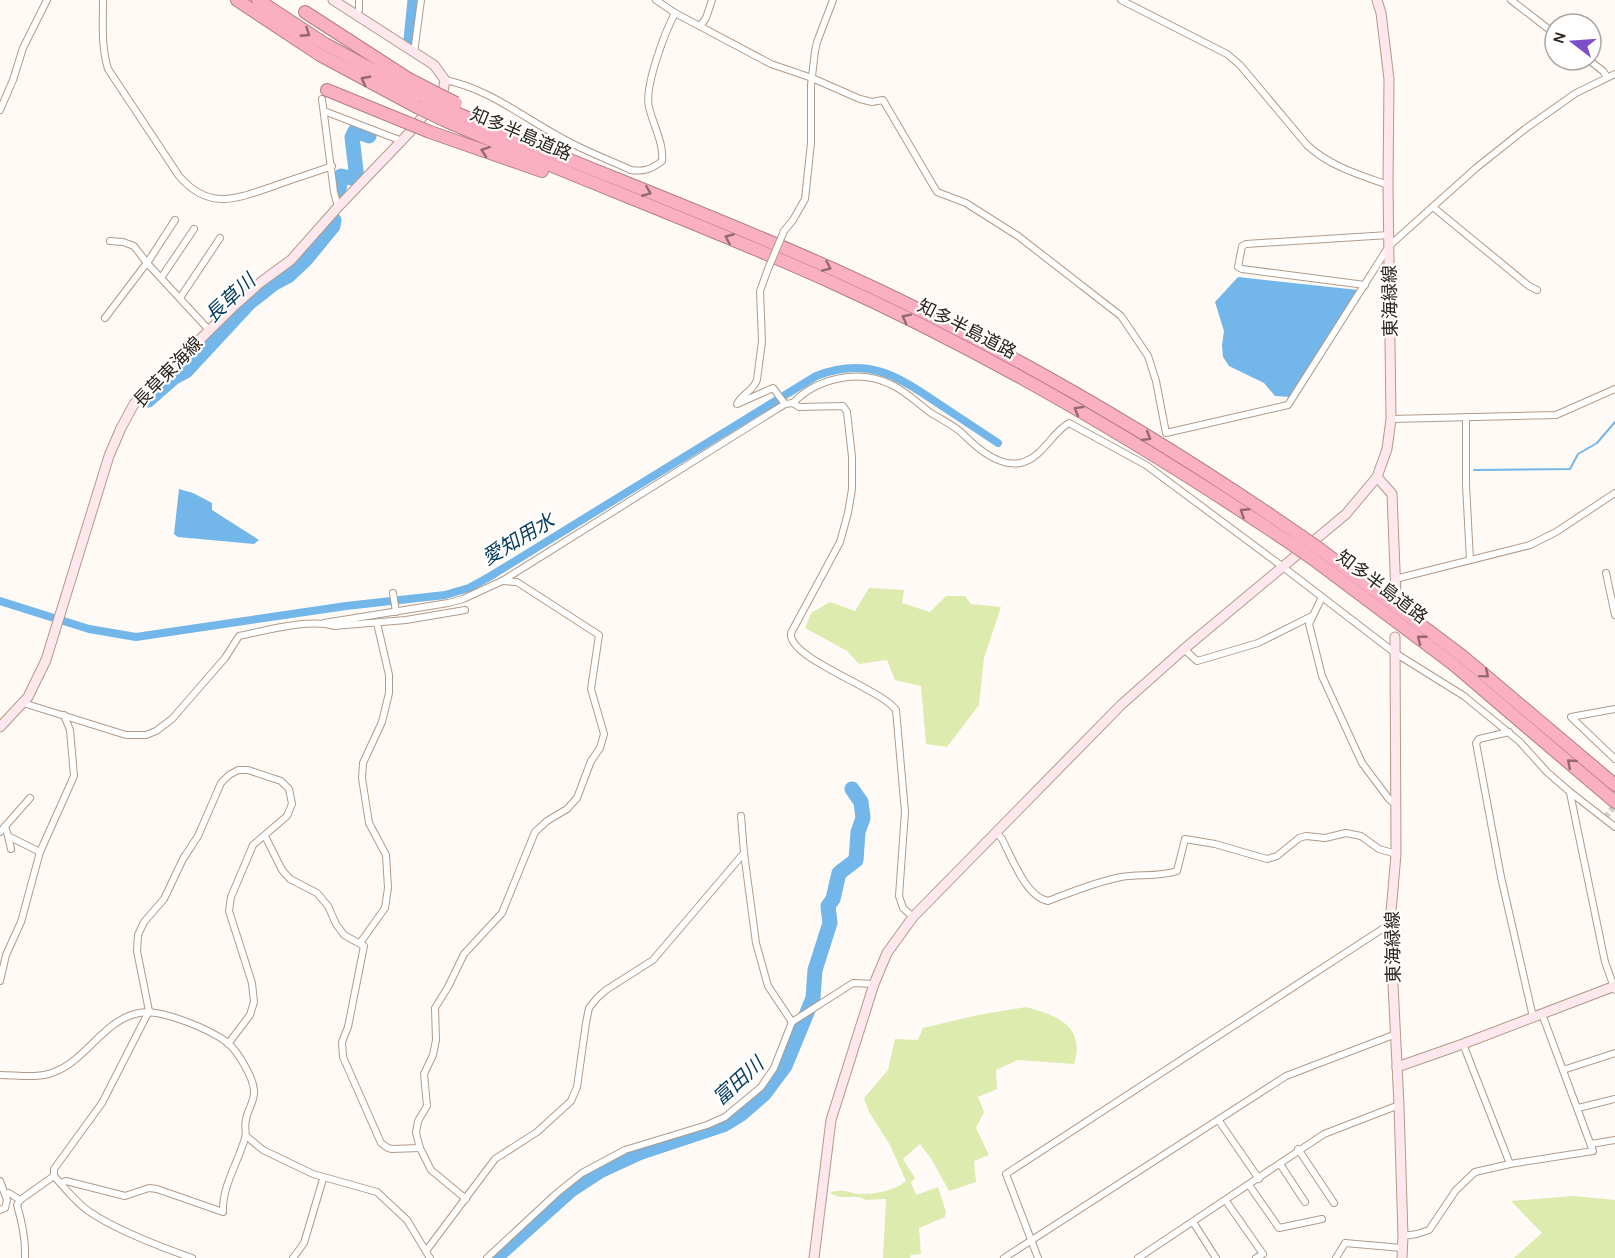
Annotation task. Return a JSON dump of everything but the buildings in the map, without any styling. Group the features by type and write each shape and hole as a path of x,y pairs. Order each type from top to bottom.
{"highway":[{"name":"知多半島道路","path":"237,0 320,55 426,99"},
{"name":"知多半島道路","path":"258,0 325,44 426,99 601,186 782,260 945,337 1136,443 1317,554 1461,655 1615,785"},
{"path":"305,12 407,78 426,99 449,110"},
{"path":"325,94 566,179 601,186"},
{"name":"知多半島道路","path":"449,110 787,249 950,327 1042,375 1150,438 1297,541"},
{"name":"知多半島道路","path":"1317,554 1453,664 1615,802"}],"main road":[{"path":"333,0 434,65 445,80"},
{"name":"東海緑線","path":"814,1258 831,1120 874,984 887,953 913,917 1122,705 1184,649 1346,514 1377,477 1387,449 1391,419 1389,79 1381,14 1377,0"},
{"name":"長草東海線","path":"0,727 28,697 46,660 109,456 134,404 261,282 291,260 402,141 443,92 445,80"},
{"path":"1377,477 1392,494 1396,595"},
{"name":"東海緑線","path":"1395,637 1396,854 1390,924 1399,1105 1402,1253"},
{"path":"1397,1067 1614,987"}],"street":[{"path":"0,110 26,40 47,0"},
{"path":"103,0 104,56 108,69 189,188 216,199 239,198 332,166"},
{"path":"356,15 359,10 359,0"},
{"path":"414,53 421,0"},
{"path":"700,26 706,18 712,0"},
{"path":"785,404 773,388 737,404 757,380 762,340 760,291 784,231 805,199 811,142 810,100 817,42 833,0"},
{"path":"1121,0 1227,54 1240,65 1318,155 1349,171 1388,185"},
{"path":"1511,0 1543,25"},
{"path":"662,2 675,14 771,64 812,78 860,99 872,102 883,100 937,192 966,203 1018,236 1121,316 1148,356 1167,433 1288,405 1389,246 1476,168 1558,104 1615,74"},
{"path":"445,80 482,92 562,139 631,170 641,172 662,161 663,152 648,104 655,64 665,32 675,14"},
{"path":"1603,71 1607,77"},
{"path":"325,94 324,111 338,207"},
{"path":"324,111 402,141"},
{"path":"1433,207 1537,291"},
{"path":"105,318 147,262 175,219"},
{"path":"161,278 194,229"},
{"path":"1365,285 1242,269 1238,267 1242,246 1389,235"},
{"path":"180,298 220,238"},
{"path":"110,241 134,246 209,330"},
{"path":"23,703 126,735 146,735 156,731 172,719 225,658 239,636 396,612 463,599 502,580 785,404 793,403 814,387 851,376 880,380 896,387 965,435 985,454 998,460 1019,463 1040,452 1063,426 1069,423 1146,465 1395,653 1464,696 1509,732 1547,772 1570,792 1615,827"},
{"path":"1391,419 1556,415 1615,389"},
{"path":"793,403 799,407 843,406 847,412 852,457 852,489 840,542 790,638 793,644 816,661 886,699 897,710 905,812 900,896 903,908 913,917"},
{"path":"1466,417 1466,485 1470,560"},
{"path":"1395,579 1530,545 1556,532 1615,493"},
{"path":"1606,573 1615,615"},
{"path":"466,1199 431,1170 420,1148 416,1133 427,1106 424,1074 433,1055 436,1040 435,1008 464,954 502,913 535,832 547,821 567,809 577,798 604,734 591,689 600,642 599,635 517,582 502,580"},
{"path":"393,593 396,612"},
{"path":"1322,597 1310,624 1322,676 1362,763 1396,805"},
{"path":"324,623 334,626 377,623 465,610"},
{"path":"1184,649 1197,661 1258,642 1312,616"},
{"path":"360,943 385,908 388,888 386,855 369,823 362,778 363,763 382,722 389,693 389,675 377,623"},
{"path":"1615,709 1571,717 1615,759"},
{"path":"0,981 6,955 21,922 39,852 74,776 70,730 64,715"},
{"path":"1403,1236 1430,1230 1456,1190 1475,1172 1593,1151 1563,1070 1537,1016 1501,877 1476,743 1479,739 1509,732"},
{"path":"192,1258 90,1213 54,1176 54,1169 102,1103 149,1011 138,951 138,935 144,922 164,899 183,859 198,836 221,783 238,770 248,770 281,781 289,789 292,804 287,816 253,845 231,897 229,911 252,983 254,1002 250,1015 228,1044"},
{"path":"1570,792 1605,962 1614,987"},
{"path":"30,798 2,829 8,836 39,852"},
{"path":"741,816 756,943 768,986 792,1022"},
{"path":"997,833 1030,890 1041,900 1048,901 1092,884 1123,877 1169,874 1177,871 1185,839 1215,844 1267,859 1277,856 1299,838 1306,836 1324,838 1346,833 1361,836 1379,849 1396,854"},
{"path":"8,836 11,849"},
{"path":"265,836 282,870 290,879 317,893 328,906 344,935 364,946 348,1027 342,1042 343,1057 381,1143 388,1148 420,1148"},
{"path":"426,1251 495,1159 537,1132 571,1101 577,1088 589,1008 606,990 653,960 744,853"},
{"path":"1038,1258 1006,1174 1390,924"},
{"path":"487,1258 582,1173 625,1150 707,1125 725,1117 761,1087 774,1068 792,1022 853,983 874,984"},
{"path":"0,1075 43,1076 56,1072 69,1064 121,1020 149,1011 190,1022 228,1044 251,1076 254,1090 253,1103 246,1119 246,1136 226,1191 223,1212 157,1189 149,1188 125,1196 66,1181 61,1184"},
{"path":"1004,1258 1286,1076 1396,1034"},
{"path":"1463,1044 1510,1164"},
{"path":"1563,1070 1615,1053"},
{"path":"1578,1108 1615,1100"},
{"path":"1138,1258 1226,1201 1298,1149 1338,1128 1399,1105"},
{"path":"1219,1121 1258,1179"},
{"path":"246,1136 263,1150 323,1179 377,1192 407,1220 430,1258"},
{"path":"1591,1144 1615,1140"},
{"path":"1298,1149 1334,1203"},
{"path":"1280,1164 1305,1202"},
{"path":"25,1258 22,1222 16,1205 54,1176"},
{"path":"293,1258 304,1243 323,1179"},
{"path":"0,1180 7,1205 0,1210"},
{"path":"1249,1185 1280,1228 1322,1219"},
{"path":"5,1194 9,1193 20,1200"},
{"path":"1226,1201 1263,1254 1256,1258"},
{"path":"1193,1222 1216,1258"},
{"path":"1336,1258 1345,1243 1402,1253"}],"green space":[{"path":"869,588 904,590 902,603 930,612 946,596 965,596 971,604 1001,607 984,658 979,705 947,747 926,744 921,686 895,680 887,660 859,664 847,651 805,628 811,613 830,602 855,611"},
{"path":"1026,1007 1058,1019 1072,1031 1077,1051 1074,1064 1018,1060 996,1070 997,1089 978,1097 984,1112 976,1128 989,1155 974,1161 976,1182 949,1191 932,1160 920,1144 903,1159 915,1178 911,1182 916,1195 938,1187 946,1212 945,1217 919,1228 921,1254 911,1255 910,1258 883,1258 886,1199 866,1200 858,1197 840,1197 830,1193 842,1191 861,1194 879,1193 906,1181 890,1145 869,1112 864,1098 888,1070 895,1039 918,1040 923,1028"},
{"path":"1573,1196 1615,1200 1615,1258 1514,1258 1542,1233 1511,1201"}],"water":[{"path":"1238,277 1358,290 1290,397 1275,396 1264,383 1229,366 1223,357 1224,331 1215,302"},
{"path":"179,489 212,503 212,510 259,540 254,544 178,537 174,534"}],"waterway":[{"name":"長草川","path":"411,40 415,0"},
{"name":"長草川","path":"339,190 341,176 357,179 352,137 355,131 369,136"},
{"name":"長草川","path":"148,400 173,378 186,371 250,302 273,284 288,276 306,259 333,226 334,220"},
{"name":"愛知用水","path":"0,601 89,629 136,637 346,606 445,595 469,588 489,577 816,376 850,368 879,371 907,383 998,443"},
{"path":"1474,470 1570,469 1578,454 1597,443 1615,422"},
{"name":"富田川","path":"495,1258 571,1190 600,1171 639,1153 723,1125 741,1114 764,1094 785,1066 813,998 815,970 830,923 828,906 833,899 839,873 856,860 858,832 863,818 861,802 852,789"}],"tunnel":[{"path":"1605,818 1615,805"}]}
